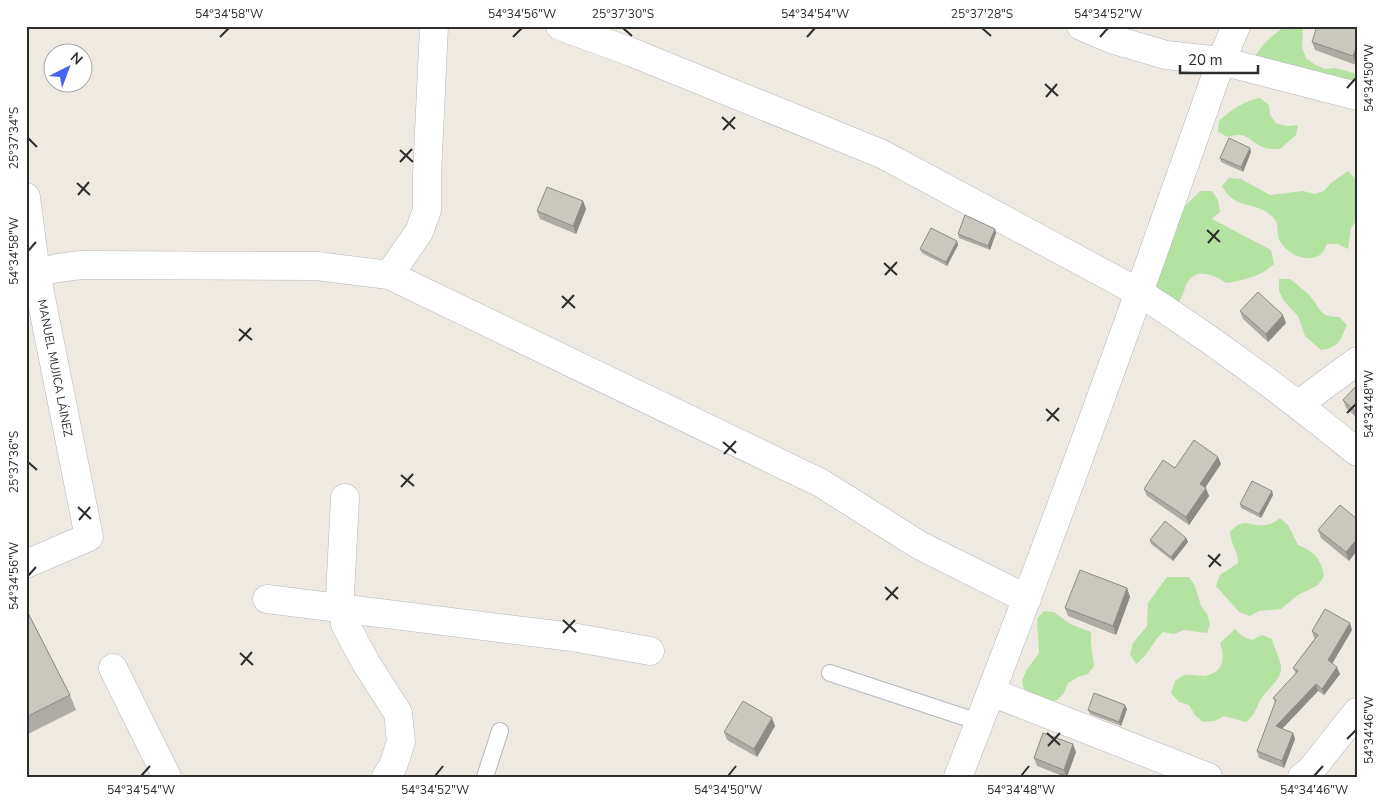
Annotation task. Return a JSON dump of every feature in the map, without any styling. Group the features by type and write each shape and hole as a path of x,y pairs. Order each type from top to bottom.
{"street":[{"path":"389,275 419,232 428,210 427,175 434,26"},
{"path":"560,26 631,52 882,154 1140,293 1299,404 1357,452"},
{"path":"1081,26 1111,39 1166,55 1221,61 1357,96"},
{"path":"958,777 1027,599 1140,293 1221,61 1236,26"},
{"name":"MANUEL MUJICA LÁINEZ","path":"26,197 31,276 89,537 26,564"},
{"path":"31,276 60,267 92,265 317,266 389,275 821,484 919,545 1027,599"},
{"path":"1299,404 1357,361"},
{"path":"345,498 340,596 345,624 366,664 398,713 401,742 393,766 386,777"},
{"path":"267,599 572,637 650,651"},
{"path":"113,668 167,777"},
{"path":"991,692 1208,777"},
{"path":"1306,773 1357,712"}],"lane":[{"path":"830,673 980,722"},
{"path":"486,777 500,731"}],"green space":[{"path":"1286,26 1303,26 1302,48 1306,58 1325,69 1336,68 1357,74 1357,87 1251,64 1257,53 1266,43"},
{"path":"1260,98 1269,105 1270,115 1276,123 1287,126 1298,125 1296,135 1280,149 1262,147 1244,136 1228,137 1218,132 1219,121 1243,103"},
{"path":"1348,171 1357,180 1357,219 1351,228 1348,249 1338,244 1327,244 1321,254 1310,258 1297,256 1286,249 1279,239 1277,225 1273,217 1259,208 1233,199 1222,186 1229,178 1241,179 1270,195 1303,191 1314,194 1324,191 1331,183"},
{"path":"1200,191 1212,191 1218,200 1220,212 1212,219 1271,250 1274,264 1257,275 1226,283 1211,275 1195,275 1187,283 1179,302 1169,301 1154,287 1180,214"},
{"path":"1279,279 1290,279 1309,295 1323,313 1332,317 1339,317 1347,325 1335,345 1321,350 1305,336 1298,316 1284,301 1279,291"},
{"path":"1280,518 1288,525 1298,545 1316,556 1324,576 1318,585 1298,595 1281,609 1259,611 1250,616 1239,612 1216,586 1220,575 1238,563 1230,532 1239,524 1268,525"},
{"path":"1167,577 1189,577 1195,586 1201,606 1207,614 1210,624 1207,633 1184,630 1174,634 1163,632 1144,657 1136,664 1130,654 1133,643 1147,626 1148,603"},
{"path":"1044,611 1054,612 1070,624 1091,632 1094,666 1088,674 1068,683 1064,693 1057,700 1046,702 1025,693 1022,681 1026,671 1039,653 1037,619"},
{"path":"1235,629 1242,636 1252,640 1262,635 1272,639 1280,663 1280,674 1246,722 1224,716 1214,721 1203,722 1195,715 1189,705 1179,702 1171,693 1175,681 1185,675 1205,676 1216,672 1222,664 1220,643"}],"building":[{"path":"1317,26 1357,26 1357,46 1353,56 1312,42"},
{"path":"1229,138 1250,148 1241,167 1220,158"},
{"path":"547,187 583,201 573,226 537,211"},
{"path":"965,215 995,229 988,246 958,234"},
{"path":"931,228 957,241 946,262 920,249"},
{"path":"1258,292 1283,315 1266,334 1240,311"},
{"path":"1357,385 1357,413 1343,400"},
{"path":"1194,440 1218,457 1200,484 1206,488 1186,517 1144,489 1163,460 1175,468"},
{"path":"1252,481 1272,491 1259,514 1240,504"},
{"path":"1340,505 1357,519 1357,539 1346,552 1318,530"},
{"path":"1165,521 1186,538 1171,557 1150,540"},
{"path":"1080,570 1127,588 1113,626 1065,608"},
{"path":"26,609 70,695 26,717"},
{"path":"1325,609 1350,623 1328,660 1337,667 1322,689 1316,684 1276,726 1293,733 1282,761 1257,751 1276,700 1273,698 1298,671 1293,668 1318,635 1312,631"},
{"path":"1094,693 1125,705 1119,722 1088,710"},
{"path":"743,701 772,718 754,749 724,732"},
{"path":"1043,733 1073,744 1064,770 1034,758"}]}
